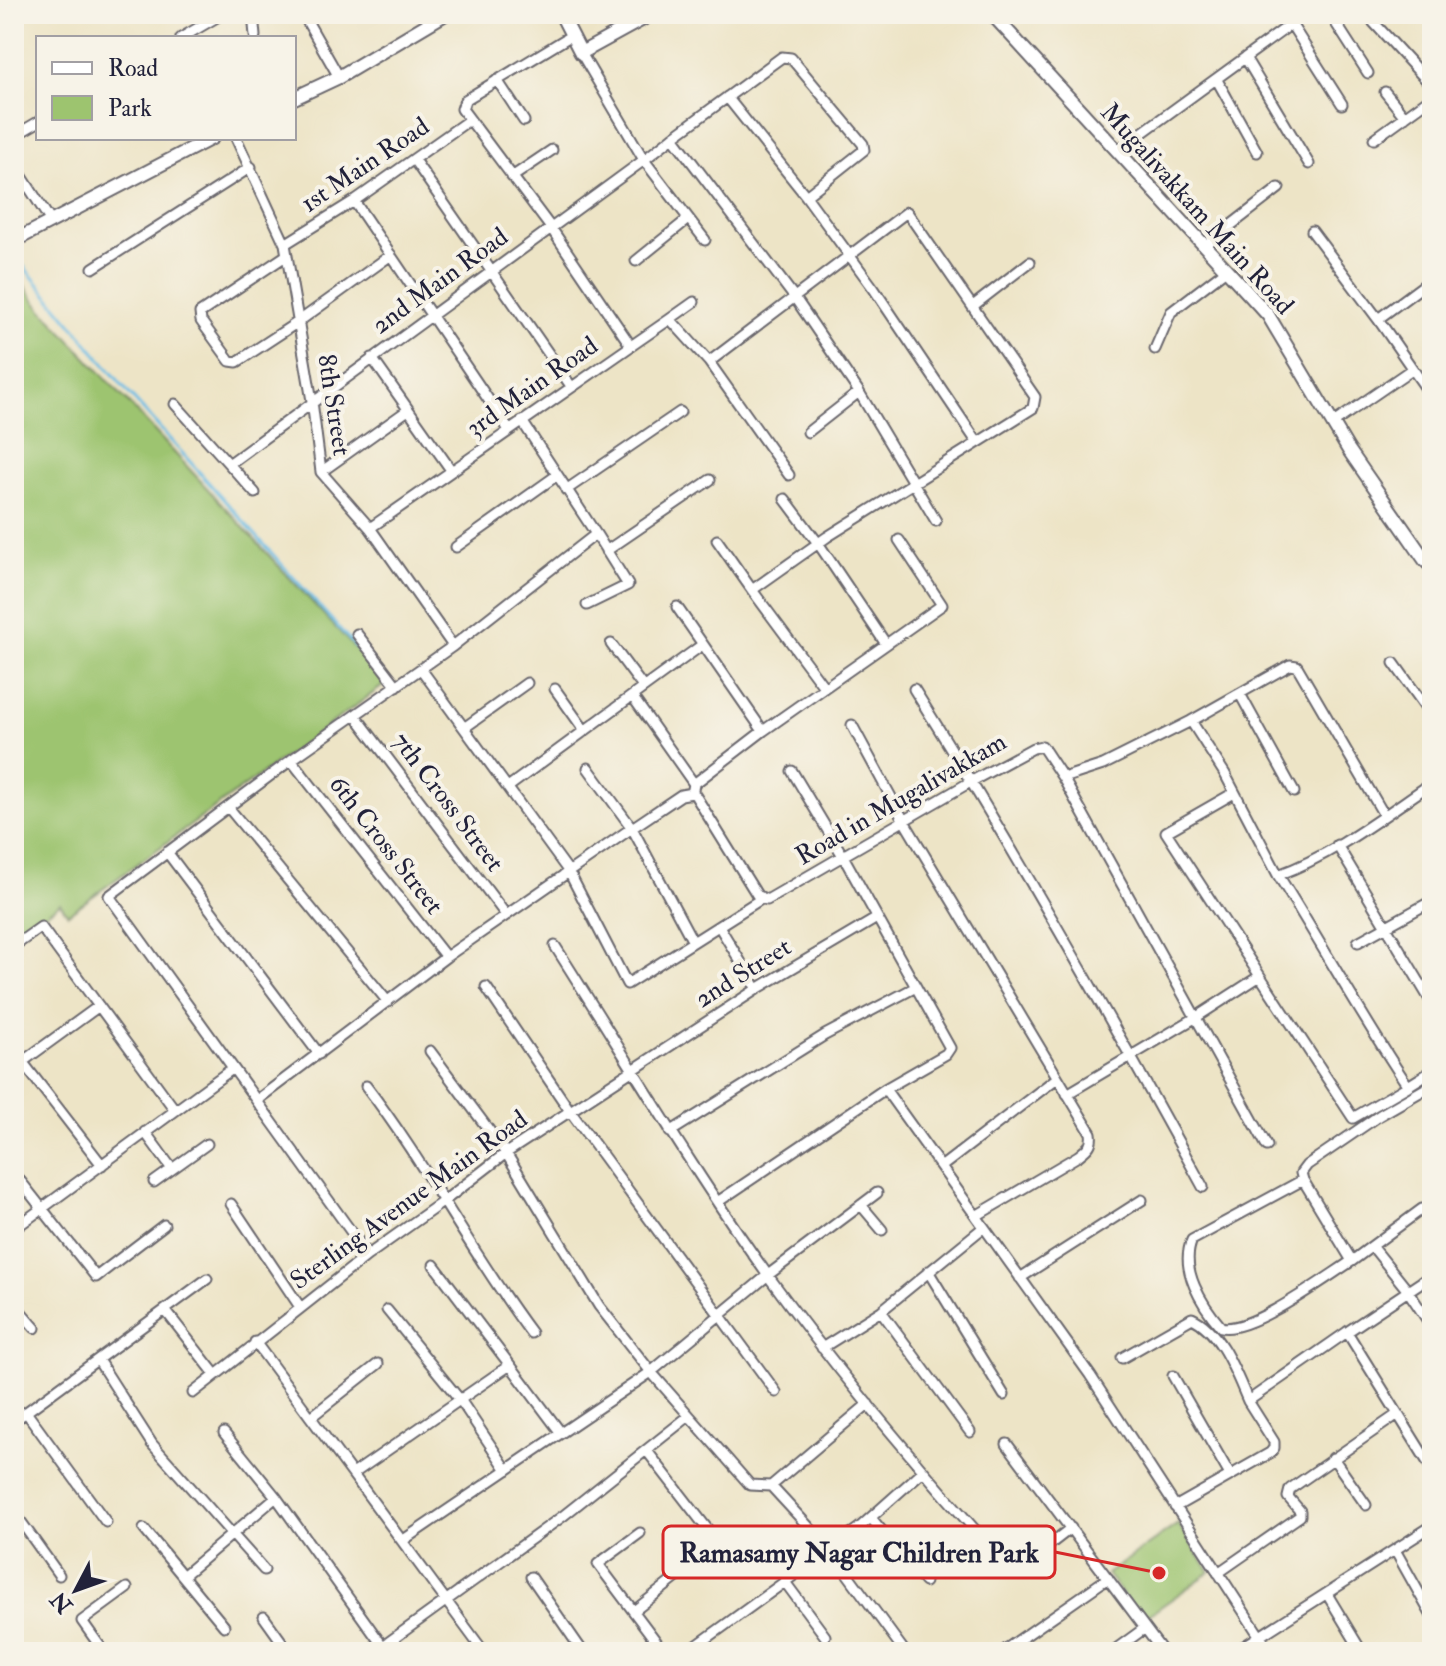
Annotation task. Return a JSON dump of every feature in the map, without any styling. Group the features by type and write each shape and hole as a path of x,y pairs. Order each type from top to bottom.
{"street":[{"path":"184,36 206,18 222,14"},
{"path":"253,14 255,36"},
{"path":"296,97 339,77 445,14"},
{"path":"561,14 644,160 705,240"},
{"path":"581,53 652,14"},
{"name":"Mugalivakkam Main Road","path":"992,14 1268,315 1332,424 1432,567"},
{"path":"1117,151 1305,14"},
{"path":"1330,14 1368,73"},
{"path":"1366,14 1432,86"},
{"path":"308,16 339,77"},
{"path":"1291,24 1342,104"},
{"path":"524,121 497,80 572,35"},
{"path":"644,160 786,56 791,58 863,144 862,153 806,196"},
{"path":"1246,59 1309,164"},
{"name":"3rd Main Road","path":"370,528 631,346 551,228 462,109 465,100 497,80"},
{"path":"1217,80 1257,152"},
{"path":"1385,92 1405,117"},
{"path":"727,97 850,255 977,442"},
{"path":"1374,139 1432,97"},
{"name":"1st Main Road","path":"298,322 233,362 228,360 200,319 203,310 469,120"},
{"path":"14,136 36,123"},
{"path":"673,137 795,298 859,392 936,521"},
{"path":"14,241 208,140"},
{"name":"8th Street","path":"237,140 286,250 321,472 370,528 453,646"},
{"path":"512,177 552,150"},
{"path":"414,160 571,386"},
{"name":"2nd Main Road","path":"229,464 644,160"},
{"path":"14,164 44,223"},
{"path":"93,268 251,167"},
{"path":"1204,246 1279,188"},
{"path":"354,201 509,430"},
{"path":"709,362 907,212 1036,400 1033,408 818,543 752,590"},
{"path":"636,261 688,219"},
{"path":"1312,231 1432,397"},
{"path":"298,322 391,255"},
{"path":"973,306 1030,262"},
{"path":"1155,349 1171,312 1226,270"},
{"path":"1378,319 1431,283"},
{"path":"631,346 694,302"},
{"path":"670,319 709,362 789,475"},
{"path":"372,358 451,470"},
{"path":"1332,424 1412,369"},
{"path":"808,432 859,392"},
{"path":"175,404 255,493"},
{"path":"321,472 408,410"},
{"path":"566,490 680,412"},
{"path":"522,421 628,585 587,605"},
{"path":"456,547 556,476"},
{"path":"606,551 710,480"},
{"path":"785,499 886,644"},
{"path":"368,1255 109,896 291,760 453,646 596,534"},
{"path":"717,540 824,687"},
{"path":"257,1100 446,957 693,788 763,731 942,605 899,540"},
{"path":"677,607 763,731"},
{"path":"357,634 397,686"},
{"path":"611,644 643,687"},
{"path":"508,787 702,645"},
{"path":"1394,663 1432,716"},
{"path":"1267,1146 1063,778 1103,765 1191,721 1290,665 1297,666 1384,815"},
{"path":"421,669 569,872"},
{"path":"464,728 527,683"},
{"path":"555,689 585,731"},
{"path":"914,689 972,781 1132,1056 1203,1187"},
{"path":"1240,694 1294,792"},
{"path":"632,696 761,899"},
{"name":"7th Cross Street","path":"355,715 506,915"},
{"path":"1191,721 1278,875 1408,1086"},
{"path":"852,725 904,821 1091,1133 1089,1148 976,1216"},
{"name":"Road in Mugalivakkam","path":"569,872 627,984 761,899 772,899 1033,748 1042,746 1063,778"},
{"name":"6th Cross Street","path":"291,760 446,957"},
{"path":"588,768 632,828 693,942"},
{"path":"719,1201 885,1089 949,1051 948,1043 792,771"},
{"path":"1278,875 1300,867 1337,845 1432,783"},
{"path":"1234,793 1166,832 1353,1118 1432,1071"},
{"path":"228,807 388,1002"},
{"path":"1337,845 1432,1003"},
{"path":"167,852 319,1054"},
{"path":"1358,942 1432,901"},
{"name":"2nd Street","path":"633,1068 877,918"},
{"path":"719,926 757,989"},
{"path":"14,946 41,927 175,1110"},
{"path":"555,946 670,1132 768,1275 822,1348 984,1540"},
{"path":"1067,1094 1260,976"},
{"path":"486,987 570,1111 776,1392"},
{"path":"670,1132 825,1035 916,987"},
{"path":"22,1062 99,1006"},
{"path":"14,1051 102,1165"},
{"path":"430,1051 506,1153 599,1306 651,1372 750,1485 771,1486 868,1404"},
{"name":"Sterling Avenue Main Road","path":"193,1393 300,1307 506,1153 633,1068"},
{"path":"14,1229 232,1069"},
{"path":"941,1167 1057,1078"},
{"path":"1352,1261 1301,1173 1307,1165 1380,1115 1432,1085"},
{"path":"366,1086 394,1123 503,1296 531,1333"},
{"path":"885,1089 1090,1375 1270,1652"},
{"path":"145,1132 172,1169"},
{"path":"154,1182 207,1144"},
{"path":"14,1173 96,1277 164,1225"},
{"path":"1303,1180 1192,1240 1189,1272 1203,1303 1221,1327 1236,1329 1289,1302 1352,1261 1422,1209"},
{"path":"402,1541 651,1372 768,1275 877,1193"},
{"path":"1020,1278 1142,1200"},
{"path":"231,1204 300,1307"},
{"path":"861,1205 882,1230"},
{"path":"822,1348 881,1311 984,1227"},
{"path":"1372,1246 1432,1327"},
{"path":"434,1265 561,1433"},
{"path":"928,1271 1004,1395"},
{"path":"1248,1401 1432,1275"},
{"path":"14,1421 207,1279"},
{"path":"14,1304 35,1328"},
{"path":"165,1310 215,1374"},
{"path":"387,1310 461,1401 507,1470"},
{"path":"881,1311 970,1432"},
{"path":"1122,1358 1192,1318 1199,1321 1234,1367 1248,1401 1274,1442 1270,1453 1175,1507"},
{"path":"1347,1332 1432,1469"},
{"path":"255,1342 484,1652"},
{"path":"98,1360 152,1444 264,1570"},
{"path":"311,1417 378,1364"},
{"path":"353,1474 510,1365"},
{"path":"1173,1376 1230,1475"},
{"path":"26,1412 106,1522"},
{"path":"1218,1573 1300,1516 1300,1511 1288,1497 1288,1491 1398,1414"},
{"path":"224,1433 276,1497 381,1650 647,1451 689,1416"},
{"path":"1007,1444 1163,1652"},
{"path":"634,1611 719,1544 647,1451"},
{"path":"1333,1458 1366,1505"},
{"path":"688,1652 830,1550 923,1471"},
{"path":"771,1486 830,1550 905,1652"},
{"path":"184,1575 276,1497"},
{"path":"14,1512 59,1575"},
{"path":"871,1518 925,1582"},
{"path":"1235,1652 1432,1526"},
{"path":"1027,1562 1071,1528"},
{"path":"144,1529 224,1626"},
{"path":"640,1533 598,1564 664,1652"},
{"path":"1395,1550 1432,1616"},
{"path":"531,1577 583,1652"},
{"path":"1003,1652 1108,1578"},
{"path":"785,1582 825,1636"},
{"path":"104,1652 82,1621 127,1588"},
{"path":"1327,1594 1362,1652"},
{"path":"264,1617 289,1652"},
{"path":"1112,1652 1145,1628"}],"green space":[{"path":"14,270 37,304 387,683 68,914 60,903 14,938"},
{"path":"1178,1524 1210,1572 1142,1620 1107,1574"}],"waterway":[{"path":"14,249 20,262 132,397 371,664"}],"place":[{"name":"Ramasamy Nagar Children Park","path":"1159,1573"}]}
